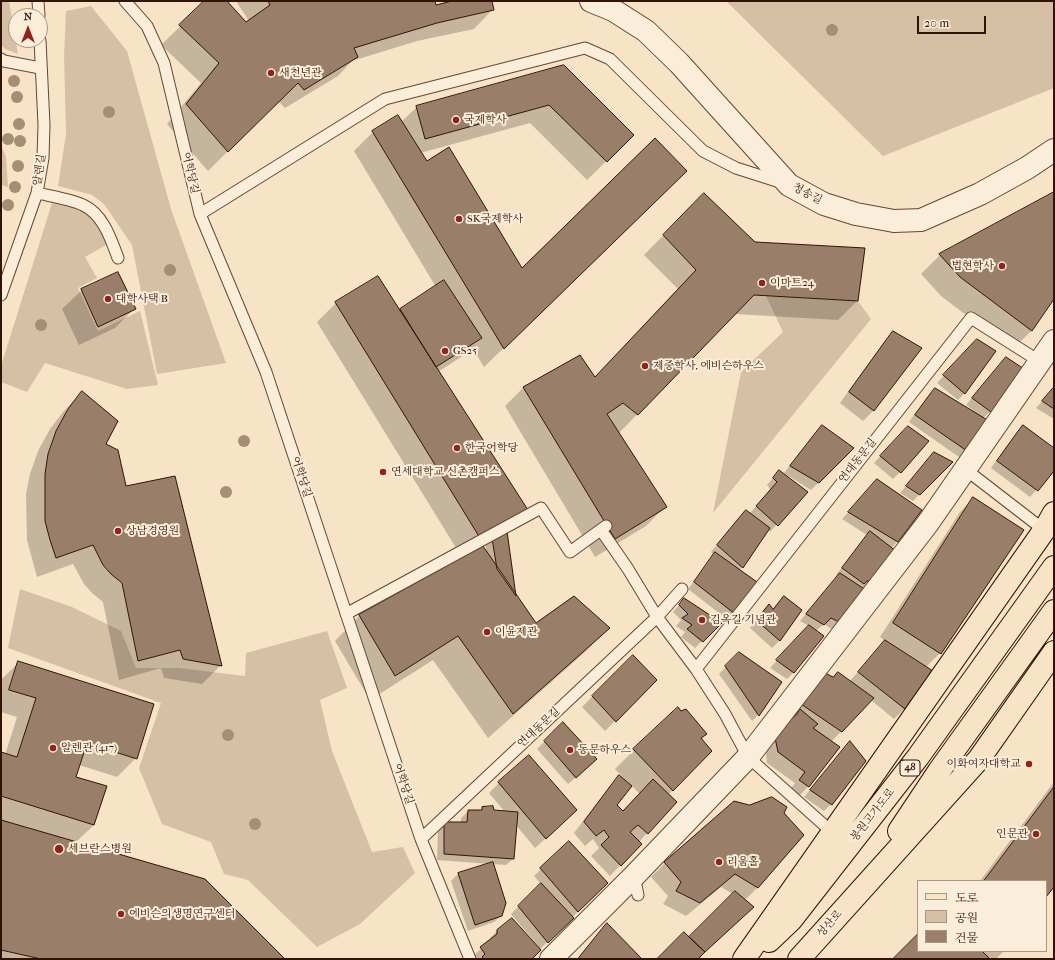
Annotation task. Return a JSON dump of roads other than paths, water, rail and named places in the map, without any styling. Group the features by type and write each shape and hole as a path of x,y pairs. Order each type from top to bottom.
{"main road":[{"path":"744,959 1049,521"},
{"name":"봉원고가도로","path":"752,959 791,920 918,757 1054,567"},
{"name":"48","path":"861,888 939,771 1054,611"},
{"path":"861,888 979,759 1054,652"},
{"name":"성산로","path":"799,959 861,888"}],"street":[{"name":"청송길","path":"591,1 613,10 646,31 679,63 789,185 824,204 856,214 894,221 921,220 980,194 1027,168 1054,150"},
{"path":"551,959 636,885 748,757 928,523 1054,341"}],"lane":[{"name":"어학당길","path":"125,1 147,26 164,63 200,214 266,372 421,839 470,959"},
{"name":"알렌길","path":"1,295 37,193 43,158 44,138 40,48"},
{"path":"200,214 386,99 585,48 610,59 703,151 736,168 789,185"},
{"path":"1,59 4,61 40,68"},
{"path":"37,193 82,204 95,213 106,228 118,258"},
{"name":"연대동문길","path":"696,669 971,318 1039,362"},
{"path":"965,470 1035,523 1049,521"},
{"path":"346,614 541,508 570,552 604,528 657,617 696,669 725,714 748,757 833,833"},
{"name":"연대동문길","path":"421,839 657,617 682,589"}],"place":[{"name":"새천년관","path":"271,73"},
{"name":"국제학사","path":"456,120"},
{"name":"SK국제학사","path":"459,219"},
{"name":"법현학사","path":"1002,266"},
{"name":"이마트24","path":"762,283"},
{"name":"대학사택 B","path":"108,299"},
{"name":"GS25","path":"445,351"},
{"name":"제중학사, 에비슨하우스","path":"645,366"},
{"name":"한국어학당","path":"457,448"},
{"name":"연세대학교 신촌캠퍼스","path":"383,472"},
{"name":"상남경영원","path":"118,531"},
{"name":"김옥길 기념관","path":"702,620"},
{"name":"이윤제관","path":"487,632"},
{"name":"알렌관 (417)","path":"53,748"},
{"name":"동문하우스","path":"570,750"},
{"name":"이화여자대학교","path":"1029,764"},
{"name":"인문관","path":"1036,834"},
{"name":"세브란스병원","path":"59,849"},
{"name":"리움홀","path":"719,862"},
{"name":"에비슨의생명연구센터","path":"121,914"}]}
